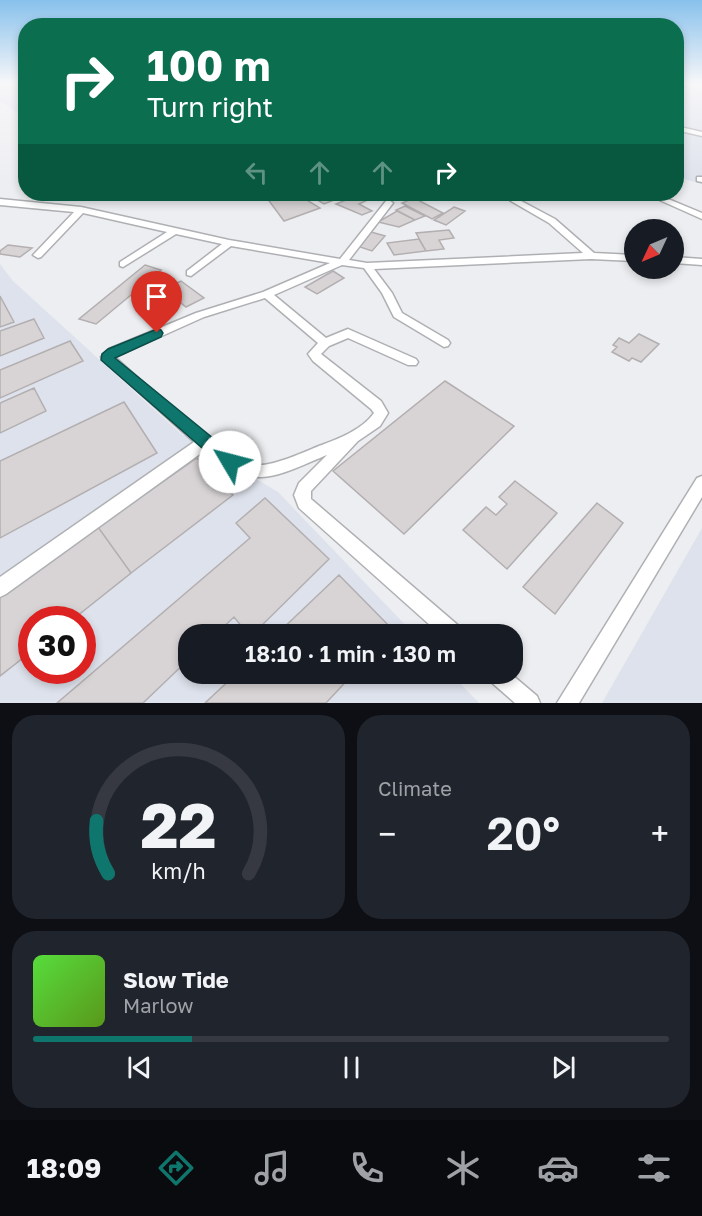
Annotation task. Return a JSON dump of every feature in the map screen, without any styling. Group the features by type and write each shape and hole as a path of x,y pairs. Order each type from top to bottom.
{"street":[{"path":"684,130 702,134"},
{"path":"516,201 552,221 591,256"},
{"path":"667,201 702,216"},
{"path":"0,202 81,210 229,243 367,266 591,256 624,258"},
{"path":"356,436 273,469 258,471 230,462 204,443 107,357 200,315 267,294 343,261 389,203"},
{"path":"38,255 81,210"},
{"path":"123,264 174,231"},
{"path":"191,273 229,243"},
{"path":"684,261 702,262"},
{"path":"367,266 387,293 398,315 444,343"},
{"path":"267,294 325,343"},
{"path":"412,362 348,333 325,343 316,350 314,354 317,358 376,405 381,413 379,420 356,436 304,488 302,495 305,503 442,624"},
{"path":"0,588 204,443"},
{"path":"567,703 702,483"},
{"path":"508,684 530,703"}],"shaded area":[{"path":"684,116 702,116 702,184 684,179"},
{"path":"0,264 13,281 181,434 278,492 404,624 178,624 178,684 461,684 479,703 0,703"},
{"path":"702,528 702,703 602,703"}],"building":[{"path":"269,201 308,201 320,208 284,221"},
{"path":"344,201 365,201 359,204 372,211 362,215 336,204"},
{"path":"420,201 443,213 432,219 402,203"},
{"path":"405,206 425,216 415,220 396,210"},
{"path":"454,207 465,211 446,225 434,220"},
{"path":"397,211 415,220 399,227 378,222"},
{"path":"449,230 454,238 439,240 444,249 426,251 416,233"},
{"path":"371,232 385,236 372,251 357,246"},
{"path":"419,239 426,251 394,255 387,243"},
{"path":"8,245 32,248 20,257 0,254 0,251"},
{"path":"145,265 161,270 96,324 79,319"},
{"path":"333,271 344,278 317,294 305,287"},
{"path":"181,281 204,298 186,307 164,289"},
{"path":"0,296 14,322 0,327"},
{"path":"34,319 44,338 0,356 0,331"},
{"path":"639,334 659,344 641,362 632,358 629,361 612,352 617,347 613,345 619,338 629,343"},
{"path":"70,341 83,361 0,398 0,370"},
{"path":"445,381 514,426 404,534 333,471"},
{"path":"34,388 46,411 0,433 0,403"},
{"path":"124,402 157,453 0,538 0,461"},
{"path":"197,458 233,495 131,573 98,527"},
{"path":"515,481 557,513 507,569 463,530 486,507 496,515 507,504 499,497"},
{"path":"265,498 329,559 263,624 240,624 234,617 227,624 178,624 178,670 143,703 57,703 79,684 96,684 96,670 250,538 236,523"},
{"path":"597,503 623,523 555,614 523,587"},
{"path":"98,527 131,573 90,606 18,606 18,662 0,676 0,596"},
{"path":"339,575 387,624 288,624"},
{"path":"225,684 344,684 326,703 205,703"}],"route":[{"path":"157,333 109,354 108,360 204,443 230,462"}]}
